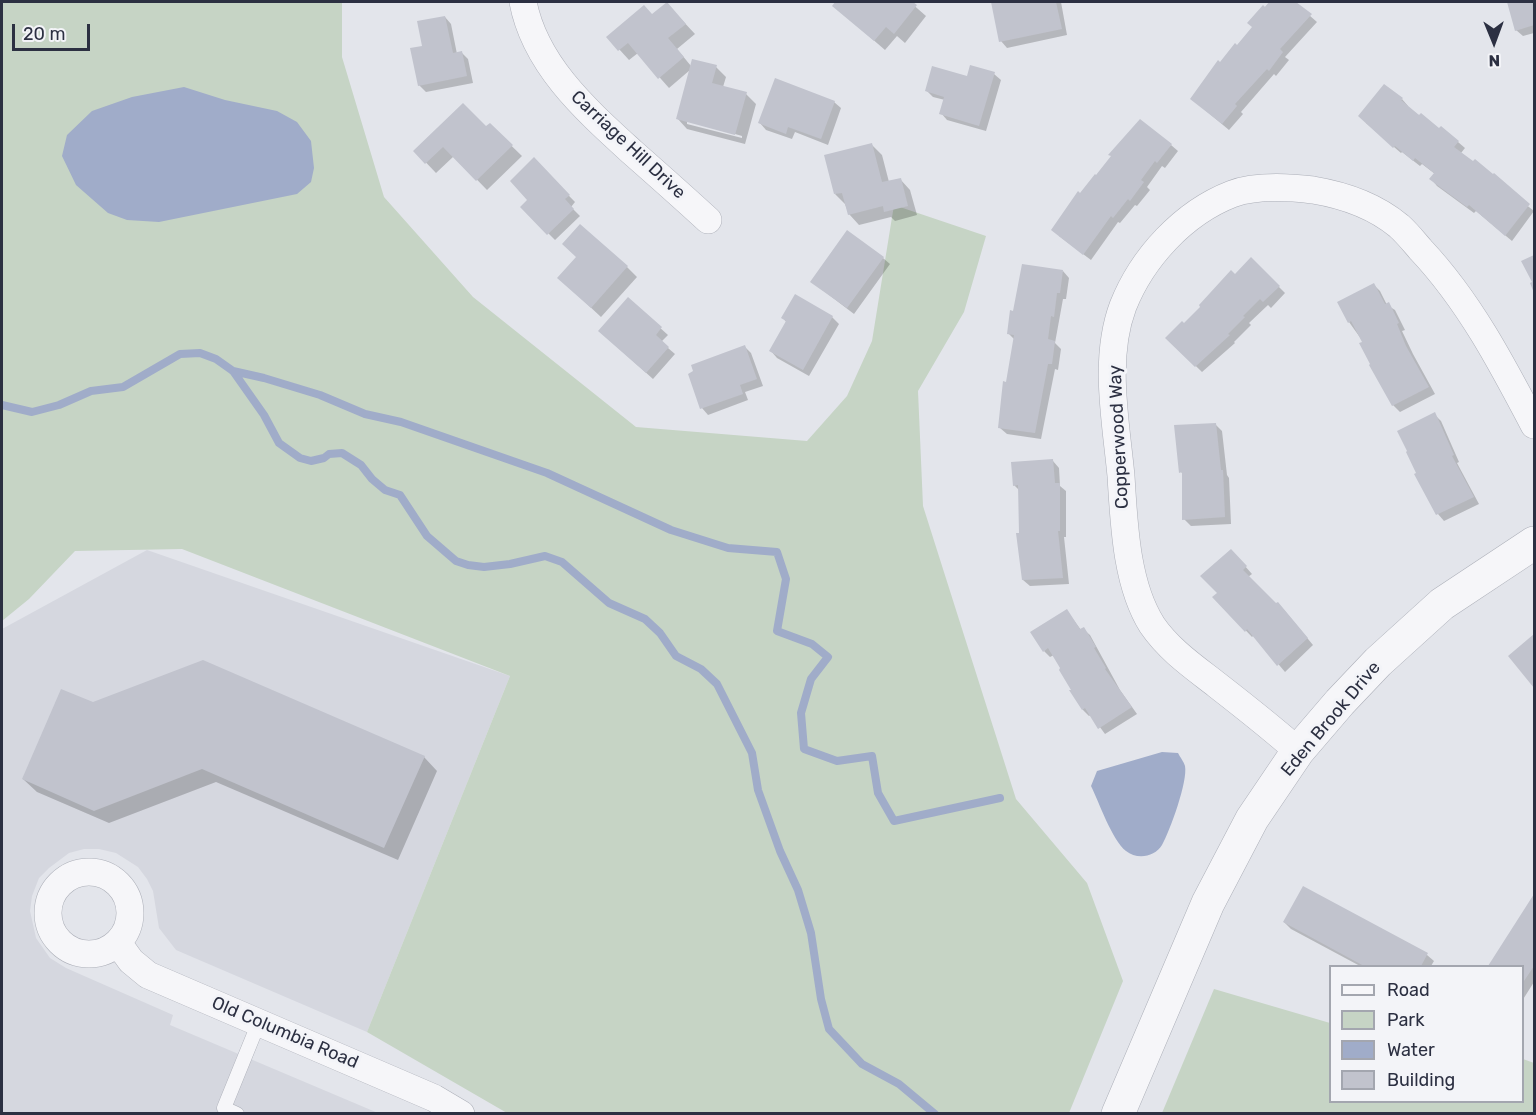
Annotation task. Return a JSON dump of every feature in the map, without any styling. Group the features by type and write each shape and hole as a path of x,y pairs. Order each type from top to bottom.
{"street":[{"name":"Carriage Hill Drive","path":"523,2 526,17 541,53 567,88 593,117 708,220"},
{"name":"Copperwood Way","path":"1298,751 1173,650 1152,625 1142,605 1126,539 1113,375 1115,343 1122,308 1153,253 1206,206 1233,194 1264,188 1294,188 1332,193 1368,206 1399,225 1435,264 1472,314 1534,425"},
{"name":"Eden Brook Drive","path":"1118,1113 1208,903 1252,819 1298,751 1378,662 1442,604 1534,543"},
{"name":"Old Columbia Road","path":"118,943 131,961 148,975 434,1098 461,1113"}],"lane":[{"path":"237,1113 224,1108 259,1022"}],"shaded area":[{"path":"147,550 510,676 367,1032 176,950 159,928 153,891 147,879 138,867 116,853 99,849 84,849 69,853 39,878 32,896 30,911 36,938 50,958 66,968 173,1015 170,1025 378,1113 2,1114 2,629"}],"green space":[{"path":"2,2 342,2 342,57 384,197 473,297 636,427 807,441 847,396 872,341 894,205 986,236 964,312 918,391 923,506 1016,799 1087,883 1123,981 1069,1113 507,1113 367,1032 510,676 182,549 75,551 29,599 2,621"},
{"path":"1214,989 1329,1023 1329,1103 1524,1103 1524,1059 1534,1063 1534,1113 1162,1113"}],"water":[{"path":"184,87 225,100 277,111 297,122 311,141 314,168 311,182 297,194 159,222 127,220 108,213 76,185 62,156 67,135 92,111 132,97"},
{"path":"1162,752 1178,753 1185,766 1184,783 1174,818 1162,845 1150,855 1135,856 1121,846 1091,786 1097,771"}],"building":[{"path":"667,2 686,24 668,38 684,57 658,79 628,43 618,51 606,37 644,5 652,14"},
{"path":"835,2 913,2 917,5 894,34 886,27 874,41 832,6"},
{"path":"991,2 1056,2 1062,29 999,42"},
{"path":"1269,2 1296,2 1312,14 1280,49 1283,52 1269,71 1267,69 1235,104 1237,106 1222,124 1190,99 1218,60 1220,62 1252,27 1247,23 1263,5 1265,7"},
{"path":"1507,2 1534,2 1534,25 1515,31"},
{"path":"445,16 453,53 462,51 467,76 418,86 410,48 422,46 417,21"},
{"path":"692,59 717,65 712,83 747,92 735,135 676,119"},
{"path":"970,65 995,72 979,126 939,114 944,97 925,91 932,66 967,76"},
{"path":"775,78 835,101 821,139 788,127 786,134 758,123"},
{"path":"1384,84 1403,98 1401,100 1419,115 1421,113 1439,128 1441,126 1459,141 1454,147 1494,173 1530,204 1505,236 1469,205 1467,207 1429,179 1434,173 1415,158 1413,161 1395,146 1393,148 1358,116"},
{"path":"463,103 486,126 490,123 513,145 476,181 443,147 425,164 413,151"},
{"path":"1140,119 1172,144 1141,180 1144,182 1130,201 1128,199 1113,218 1111,216 1083,255 1051,230 1078,191 1080,193 1096,175 1111,156 1108,155"},
{"path":"872,143 882,182 901,178 908,206 884,212 883,206 848,215 842,193 834,194 824,155"},
{"path":"534,157 570,195 565,199 574,209 547,235 520,207 527,200 510,181"},
{"path":"580,224 628,266 591,308 557,278 576,257 562,244"},
{"path":"847,230 884,257 847,308 810,282"},
{"path":"1534,255 1534,293 1530,283 1532,282 1521,261"},
{"path":"1251,257 1280,286 1263,302 1260,299 1228,334 1230,335 1195,367 1165,338 1200,307 1199,305 1231,270 1235,274"},
{"path":"1022,264 1063,270 1054,317 1051,316 1048,339 1055,341 1052,364 1048,364 1035,433 998,428 1003,381 1006,382 1014,335 1007,334 1010,310 1013,311"},
{"path":"1374,283 1385,304 1389,302 1406,346 1429,387 1392,406 1369,365 1359,343 1362,342 1351,321 1348,323 1337,302"},
{"path":"795,294 833,316 803,370 769,351 786,321 781,318"},
{"path":"628,297 662,327 656,335 669,347 646,373 598,331"},
{"path":"745,345 757,379 740,385 743,394 700,409 688,374 693,371 691,365"},
{"path":"1435,412 1454,455 1452,456 1474,497 1436,515 1414,474 1416,473 1397,431"},
{"path":"1216,423 1221,470 1223,470 1225,517 1182,520 1182,472 1179,473 1174,425"},
{"path":"1053,459 1055,483 1060,483 1060,531 1058,531 1063,578 1022,580 1016,533 1019,533 1018,485 1013,486 1011,462"},
{"path":"1231,549 1247,566 1243,570 1276,603 1278,602 1308,638 1277,666 1247,629 1245,632 1212,597 1217,593 1200,576"},
{"path":"1067,609 1080,629 1084,627 1105,669 1132,707 1098,729 1085,708 1082,710 1069,690 1071,690 1048,648 1043,652 1030,632"},
{"path":"1534,634 1534,688 1508,656"},
{"path":"203,660 425,756 384,848 202,769 94,811 22,779 61,689 93,702"},
{"path":"1303,886 1428,953 1422,965 1362,965 1283,922"},
{"path":"1534,894 1534,966 1524,981 1524,965 1489,965"}],"waterway":[{"path":"2,405 32,412 59,405 91,391 123,387 180,354 200,353 216,359 233,371 264,415 279,443 300,458 311,461 324,458 329,454 342,453 361,465 385,490 400,495 427,536 456,561 484,567 545,556 562,562 609,603 645,619 660,633 676,656 701,669 717,684 752,753 758,790 780,851 798,890 811,933 821,999 829,1029 862,1064 899,1084 935,1114"},
{"path":"233,371 320,395 365,414 401,422 547,473 671,530 728,548 777,552 786,579 777,631 812,644 828,657 811,679 801,713 804,749 837,761 872,756 878,793 894,821 1000,798"}]}
